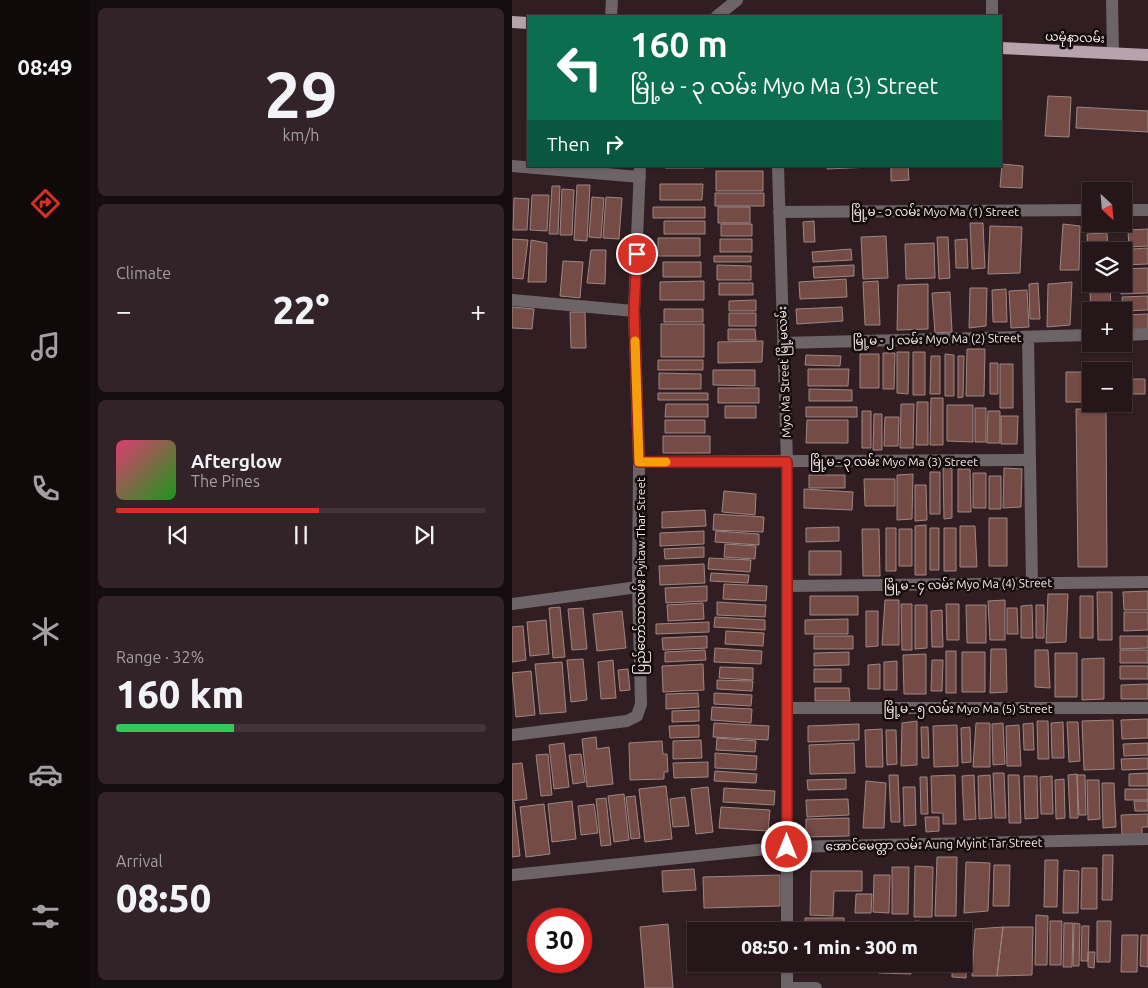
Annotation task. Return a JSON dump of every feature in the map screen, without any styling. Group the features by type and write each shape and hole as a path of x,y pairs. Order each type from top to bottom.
{"main road":[{"path":"512,22 527,23"},
{"name":"ယမုံနာလမ်း","path":"1002,48 1148,55"}],"street":[{"path":"611,15 612,0"},
{"path":"718,15 737,0"},
{"path":"992,0 992,15"},
{"path":"1112,0 1113,52"},
{"path":"512,166 527,167"},
{"path":"533,167 640,172"},
{"name":"Myo Ma Street မြို့မလမ်း","path":"778,167 787,462 787,922"},
{"name":"ပြည်တော်သာလမ်း Pyitaw Thar Street","path":"512,735 627,721 637,716 641,704 638,587 639,462 634,311 640,172"},
{"name":"မြို့မ - ၁ လမ်း Myo Ma (1) Street","path":"779,212 1082,210"},
{"path":"1132,210 1148,210"},
{"path":"512,300 634,311"},
{"path":"1132,335 1148,334"},
{"name":"မြို့မ - ၂ လမ်း Myo Ma (2) Street","path":"783,343 1082,335"},
{"path":"1028,337 1032,583"},
{"name":"မြို့မ - ၃ လမ်း Myo Ma (3) Street","path":"639,462 1030,460"},
{"name":"မြို့မ - ၄ လမ်း Myo Ma (4) Street","path":"788,586 1148,582"},
{"path":"512,604 638,587"},
{"name":"မြို့မ - ၅ လမ်း Myo Ma (5) Street","path":"788,708 1148,708"},
{"name":"အောင်မေတ္တာ လမ်း Aung Myint Tar Street","path":"512,875 787,847 1148,839"},
{"path":"787,972 787,988 816,988"}],"building":[{"path":"1048,96 1071,97 1069,137 1045,136"},
{"path":"1077,107 1148,111 1148,132 1076,128"},
{"path":"1002,164 1023,166 1022,188 1000,187"},
{"path":"665,167 704,167 704,168"},
{"path":"827,167 872,167 827,169"},
{"path":"891,167 908,167 909,180 891,181"},
{"path":"716,171 763,171 763,191 716,191"},
{"path":"660,184 703,184 702,200 660,200"},
{"path":"577,185 590,185 587,241 574,240"},
{"path":"552,186 560,186 558,234 549,234"},
{"path":"562,189 574,190 572,235 560,235"},
{"path":"715,193 764,193 764,206 715,206"},
{"path":"532,195 549,195 547,231 530,230"},
{"path":"592,197 604,198 601,238 589,237"},
{"path":"606,197 622,198 619,239 603,238"},
{"path":"514,198 529,199 527,230 513,230"},
{"path":"653,207 705,207 705,218 653,218"},
{"path":"718,207 750,207 750,223 718,223"},
{"path":"664,221 705,221 705,234 664,234"},
{"path":"814,221 815,242 804,242 803,222"},
{"path":"970,223 983,223 985,268 972,269"},
{"path":"721,224 752,224 752,236 721,236"},
{"path":"1063,224 1080,226 1079,270 1060,270"},
{"path":"990,226 1022,227 1020,273 988,274"},
{"path":"1148,229 1148,246 1132,247 1132,242 1129,242 1128,232 1132,232 1132,230"},
{"path":"1107,233 1108,242 1087,242 1087,234"},
{"path":"886,236 888,278 863,279 861,237"},
{"path":"937,237 948,237 950,278 939,279"},
{"path":"658,238 700,238 700,256 658,256"},
{"path":"512,239 528,240 523,279 512,278"},
{"path":"720,239 752,239 752,252 720,252"},
{"path":"967,239 968,268 956,268 955,240"},
{"path":"531,240 547,243 546,282 528,282"},
{"path":"934,243 935,278 906,279 905,244"},
{"path":"1148,248 1148,264 1132,265 1132,249"},
{"path":"851,249 852,260 813,262 812,252"},
{"path":"591,250 606,250 605,284 587,283"},
{"path":"714,256 751,256 751,262 714,262"},
{"path":"563,261 583,262 580,298 560,296"},
{"path":"663,262 701,262 701,277 663,277"},
{"path":"717,265 751,266 751,280 717,280"},
{"path":"854,265 854,276 814,278 813,267"},
{"path":"1148,268 1148,293 1121,294 1121,292 1132,292 1132,269"},
{"path":"846,279 847,297 800,299 799,282"},
{"path":"704,281 704,300 660,300 660,282"},
{"path":"878,281 880,325 865,325 863,282"},
{"path":"1072,282 1070,325 1047,327 1048,284"},
{"path":"719,283 753,283 753,295 719,295"},
{"path":"1038,283 1040,319 1030,319 1029,284"},
{"path":"928,284 928,329 897,330 898,285"},
{"path":"970,288 987,288 986,326 969,328"},
{"path":"1006,289 1007,322 993,322 992,290"},
{"path":"1027,290 1029,327 1011,328 1009,291"},
{"path":"950,292 952,332 935,333 932,293"},
{"path":"1090,292 1110,292 1111,302 1091,302"},
{"path":"1148,296 1148,310 1132,311 1132,302 1122,302 1122,297"},
{"path":"756,300 756,311 729,311 729,301"},
{"path":"512,307 534,309 532,329 512,328"},
{"path":"842,307 843,321 797,324 796,309"},
{"path":"664,309 703,309 703,322 664,322"},
{"path":"570,312 585,312 586,348 571,348"},
{"path":"729,313 756,313 756,326 729,326"},
{"path":"1148,314 1148,330 1132,331 1132,315"},
{"path":"661,324 704,324 704,357 661,357"},
{"path":"728,329 755,329 756,340 728,340"},
{"path":"763,341 762,362 718,363 718,342"},
{"path":"967,349 985,349 984,396 966,396"},
{"path":"897,352 909,352 908,394 897,393"},
{"path":"913,352 925,352 925,395 913,395"},
{"path":"883,353 895,353 894,389 883,389"},
{"path":"860,354 879,354 879,388 860,388"},
{"path":"945,354 954,355 954,396 945,396"},
{"path":"806,355 841,356 840,366 805,365"},
{"path":"931,356 940,356 940,394 930,394"},
{"path":"958,356 964,356 963,397 958,398"},
{"path":"658,360 703,360 703,370 658,370"},
{"path":"990,363 998,363 998,394 990,394"},
{"path":"1000,364 1013,364 1013,408 1000,408"},
{"path":"808,369 849,369 848,386 808,386"},
{"path":"713,370 755,370 755,386 713,385"},
{"path":"1066,372 1082,372 1082,402 1066,402"},
{"path":"659,373 701,374 701,389 659,389"},
{"path":"1132,379 1145,379 1145,394 1132,394"},
{"path":"718,388 759,388 759,403 718,403"},
{"path":"809,389 852,390 852,401 809,401"},
{"path":"658,393 708,393 708,400 658,400"},
{"path":"931,398 943,398 943,445 930,445"},
{"path":"917,402 928,402 928,445 916,445"},
{"path":"666,404 708,404 708,417 665,417"},
{"path":"901,404 914,404 913,448 900,448"},
{"path":"947,405 973,405 973,442 947,441"},
{"path":"725,406 756,406 756,418 725,418"},
{"path":"806,407 857,407 857,417 806,417"},
{"path":"975,408 986,408 986,442 975,442"},
{"path":"1076,409 1082,409 1082,412 1106,412 1107,567 1078,567"},
{"path":"862,411 871,411 871,448 862,448"},
{"path":"988,411 1000,411 1000,443 987,443"},
{"path":"874,414 882,414 882,450 873,450"},
{"path":"1001,416 1018,416 1017,444 1001,444"},
{"path":"885,417 899,417 898,446 884,446"},
{"path":"665,420 705,420 705,433 665,433"},
{"path":"807,420 848,420 848,443 806,443"},
{"path":"663,436 710,436 710,453 663,453"},
{"path":"943,468 952,468 952,518 944,519"},
{"path":"1004,468 1022,469 1021,507 1003,508"},
{"path":"958,469 970,469 971,512 958,512"},
{"path":"930,472 940,472 940,514 930,514"},
{"path":"973,473 986,473 986,508 973,508"},
{"path":"913,474 912,519 897,520 897,475"},
{"path":"809,475 845,475 845,488 809,488"},
{"path":"989,476 1001,476 1001,509 989,509"},
{"path":"864,479 895,479 895,506 865,506"},
{"path":"915,485 926,485 927,520 915,521"},
{"path":"804,489 853,492 852,510 804,508"},
{"path":"724,491 756,494 755,515 722,512"},
{"path":"705,510 706,526 662,528 662,512"},
{"path":"714,514 764,517 763,532 713,530"},
{"path":"989,518 1007,518 1007,566 989,566"},
{"path":"926,525 926,575 915,575 915,526"},
{"path":"960,526 975,526 977,567 960,567"},
{"path":"839,527 839,541 806,542 806,528"},
{"path":"886,528 896,528 896,571 886,571"},
{"path":"930,528 939,528 939,570 930,570"},
{"path":"944,528 956,528 956,571 944,571"},
{"path":"862,529 879,529 880,576 863,576"},
{"path":"899,529 912,529 912,566 899,566"},
{"path":"704,531 704,544 660,546 660,533"},
{"path":"716,531 759,534 759,545 715,542"},
{"path":"725,544 756,546 755,559 724,557"},
{"path":"704,547 704,557 665,559 664,549"},
{"path":"809,551 841,551 841,575 809,575"},
{"path":"709,558 751,560 750,572 708,569"},
{"path":"704,564 705,583 660,585 659,566"},
{"path":"711,573 749,575 748,583 710,581"},
{"path":"724,584 767,586 766,601 723,599"},
{"path":"707,586 707,601 666,603 665,588"},
{"path":"1148,591 1148,610 1124,610 1123,592"},
{"path":"1097,592 1112,592 1112,640 1098,640"},
{"path":"1048,594 1068,594 1066,642 1046,643"},
{"path":"810,596 858,596 858,615 810,615"},
{"path":"1080,596 1093,596 1093,638 1080,638"},
{"path":"885,600 899,600 899,645 882,645"},
{"path":"1005,600 1005,640 990,640 988,601"},
{"path":"717,602 766,605 765,617 717,615"},
{"path":"703,603 704,619 668,621 667,605"},
{"path":"901,604 912,604 912,650 902,650"},
{"path":"946,604 959,604 959,640 947,640"},
{"path":"915,605 927,605 927,648 915,649"},
{"path":"966,605 986,605 986,643 967,643"},
{"path":"1032,605 1033,638 1021,638 1021,606"},
{"path":"1036,605 1044,605 1044,638 1036,638"},
{"path":"560,607 565,657 553,658 549,608"},
{"path":"583,608 587,649 572,650 568,609"},
{"path":"1007,608 1017,608 1018,634 1007,634"},
{"path":"942,610 943,647 932,647 931,611"},
{"path":"622,611 626,648 597,651 593,614"},
{"path":"866,611 878,611 878,646 866,647"},
{"path":"1124,612 1148,612 1148,630 1124,631"},
{"path":"715,617 765,620 765,630 714,627"},
{"path":"848,619 848,634 805,634 805,620"},
{"path":"546,620 549,654 530,656 527,622"},
{"path":"709,622 709,632 656,634 656,624"},
{"path":"523,626 526,660 512,662 512,627"},
{"path":"726,631 764,633 763,646 725,644"},
{"path":"707,636 707,648 663,650 662,638"},
{"path":"814,636 853,636 853,649 814,649"},
{"path":"1120,636 1148,636 1148,648 1120,649"},
{"path":"715,648 762,651 761,664 714,662"},
{"path":"991,649 1006,649 1007,692 990,693"},
{"path":"705,650 706,660 665,662 665,652"},
{"path":"1035,650 1048,650 1050,688 1035,687"},
{"path":"1120,650 1148,650 1148,663 1120,663"},
{"path":"946,651 956,651 956,693 946,693"},
{"path":"849,652 849,665 814,666 814,653"},
{"path":"962,652 985,652 985,692 962,692"},
{"path":"1055,653 1077,653 1077,697 1055,697"},
{"path":"926,654 926,694 904,694 903,655"},
{"path":"1104,658 1104,699 1082,700 1082,659"},
{"path":"583,659 587,700 571,702 567,660"},
{"path":"613,660 616,698 601,699 598,662"},
{"path":"932,660 943,660 942,691 931,691"},
{"path":"897,661 897,690 884,690 884,662"},
{"path":"562,662 566,712 540,714 535,664"},
{"path":"703,664 704,690 663,692 662,666"},
{"path":"880,664 880,689 868,689 868,665"},
{"path":"1120,666 1148,666 1148,679 1120,679"},
{"path":"720,667 753,668 753,680 719,678"},
{"path":"628,669 630,690 620,691 618,670"},
{"path":"814,669 841,669 841,682 814,682"},
{"path":"531,671 535,715 516,717 512,673"},
{"path":"717,680 753,681 752,691 717,689"},
{"path":"1148,684 1148,699 1121,699 1121,685"},
{"path":"815,688 849,688 850,701 815,701"},
{"path":"698,693 699,707 666,709 666,694"},
{"path":"714,693 752,695 751,706 714,704"},
{"path":"712,707 752,709 751,723 711,720"},
{"path":"699,710 699,721 672,722 672,711"},
{"path":"1148,719 1148,738 1122,739 1121,720"},
{"path":"1113,720 1114,769 1084,770 1082,721"},
{"path":"917,721 917,765 901,766 902,723"},
{"path":"1037,721 1048,721 1049,759 1038,759"},
{"path":"1063,722 1064,758 1052,758 1051,723"},
{"path":"1067,722 1078,722 1080,761 1069,762"},
{"path":"714,723 769,726 768,740 713,737"},
{"path":"976,723 990,723 990,767 973,767"},
{"path":"1003,723 1005,764 993,765 992,724"},
{"path":"1033,723 1034,750 1024,750 1023,724"},
{"path":"859,724 859,740 808,742 808,726"},
{"path":"699,725 699,737 670,738 669,726"},
{"path":"957,725 958,766 934,767 933,726"},
{"path":"1019,725 1021,766 1007,766 1006,726"},
{"path":"921,727 928,727 929,758 922,758"},
{"path":"970,727 971,762 962,763 961,728"},
{"path":"882,729 883,767 866,767 865,730"},
{"path":"886,730 896,730 897,764 887,765"},
{"path":"596,737 597,749 609,747 613,784 587,787 582,739"},
{"path":"717,738 756,741 755,752 716,750"},
{"path":"701,740 702,758 673,759 673,741"},
{"path":"662,741 663,754 667,754 668,772 664,772 664,779 630,780 629,743"},
{"path":"564,743 569,787 554,789 549,745"},
{"path":"854,743 855,773 810,774 809,745"},
{"path":"1148,743 1148,755 1124,756 1123,744"},
{"path":"715,753 757,756 756,770 715,768"},
{"path":"548,754 552,795 541,796 536,755"},
{"path":"581,754 585,782 573,784 569,755"},
{"path":"1148,758 1148,769 1122,770 1121,759"},
{"path":"708,762 708,777 674,778 673,763"},
{"path":"522,763 527,799 512,801 512,764"},
{"path":"715,771 757,774 756,783 714,781"},
{"path":"993,773 1004,773 1006,818 995,818"},
{"path":"1148,773 1148,786 1129,786 1129,774"},
{"path":"1077,774 1078,818 1070,818 1068,775"},
{"path":"889,775 898,775 900,822 891,822"},
{"path":"955,775 956,824 943,824 943,813 932,813 931,776"},
{"path":"974,775 976,819 964,820 962,776"},
{"path":"990,775 992,818 979,819 978,776"},
{"path":"1008,775 1019,775 1021,823 1009,823"},
{"path":"1077,775 1085,775 1086,815 1079,815"},
{"path":"1024,776 1037,776 1038,818 1025,819"},
{"path":"1052,776 1053,814 1041,814 1040,777"},
{"path":"920,777 927,777 928,814 921,814"},
{"path":"846,779 846,789 808,790 807,780"},
{"path":"1064,779 1065,818 1056,819 1055,780"},
{"path":"1087,780 1099,780 1100,819 1088,820"},
{"path":"866,781 886,783 884,828 863,828"},
{"path":"1102,783 1114,783 1116,827 1103,828"},
{"path":"666,786 672,839 645,842 639,789"},
{"path":"708,787 713,832 696,834 691,789"},
{"path":"903,787 915,787 916,825 904,826"},
{"path":"724,788 775,791 774,805 723,802"},
{"path":"1125,789 1148,789 1148,800 1125,800"},
{"path":"624,794 629,840 614,842 608,796"},
{"path":"635,796 640,838 631,839 626,797"},
{"path":"685,797 689,826 673,827 670,799"},
{"path":"606,798 611,845 601,846 596,799"},
{"path":"848,799 849,815 807,817 806,800"},
{"path":"572,801 576,839 552,842 548,804"},
{"path":"1134,801 1148,801 1148,811 1135,811"},
{"path":"512,802 514,802 520,856 512,857"},
{"path":"544,804 550,854 526,857 520,807"},
{"path":"594,804 598,833 581,835 578,806"},
{"path":"721,807 770,810 768,831 719,828"},
{"path":"1148,814 1148,827 1142,827 1142,835 1122,835 1121,815"},
{"path":"925,817 939,817 939,831 926,832"},
{"path":"849,818 849,836 806,837 806,819"},
{"path":"1103,855 1113,855 1112,900 1102,900"},
{"path":"937,857 957,857 956,916 935,916"},
{"path":"1045,860 1058,860 1057,907 1044,907"},
{"path":"966,862 990,863 988,911 964,913"},
{"path":"994,865 1010,865 1009,906 993,906"},
{"path":"915,866 933,867 932,917 914,917"},
{"path":"892,867 909,867 908,914 892,914"},
{"path":"1082,868 1097,868 1097,909 1081,909"},
{"path":"694,869 696,890 663,892 662,871"},
{"path":"1064,870 1079,871 1078,913 1063,913"},
{"path":"811,871 862,871 862,891 834,891 833,916 810,915"},
{"path":"780,875 780,906 704,908 703,877"},
{"path":"874,875 890,875 889,913 873,912"},
{"path":"856,894 872,894 871,913 855,913"},
{"path":"1036,915 1048,916 1047,965 1035,965"},
{"path":"805,918 844,918 844,922 805,922"},
{"path":"1050,921 1062,921 1061,965 1050,965"},
{"path":"1097,921 1111,921 1110,962 1097,962"},
{"path":"1064,923 1073,923 1072,967 1063,967"},
{"path":"1074,923 1080,924 1079,966 1073,966"},
{"path":"668,924 673,988 645,988 640,927"},
{"path":"1082,926 1089,926 1088,961 1081,961"},
{"path":"1003,927 1033,927 1032,975 997,976"},
{"path":"1003,927 997,976 972,976 975,929"},
{"path":"1122,935 1138,935 1137,972 1121,972"},
{"path":"1141,935 1148,935 1148,967 1140,966"},
{"path":"1088,952 1095,952 1094,968 1088,967"},
{"path":"911,972 911,974 879,973"},
{"path":"952,972 966,972 966,978 952,977"}],"slow traffic":[{"path":"635,341 639,462 666,462"}],"route":[{"path":"637,254 634,311 639,462 787,462 787,847"}]}
